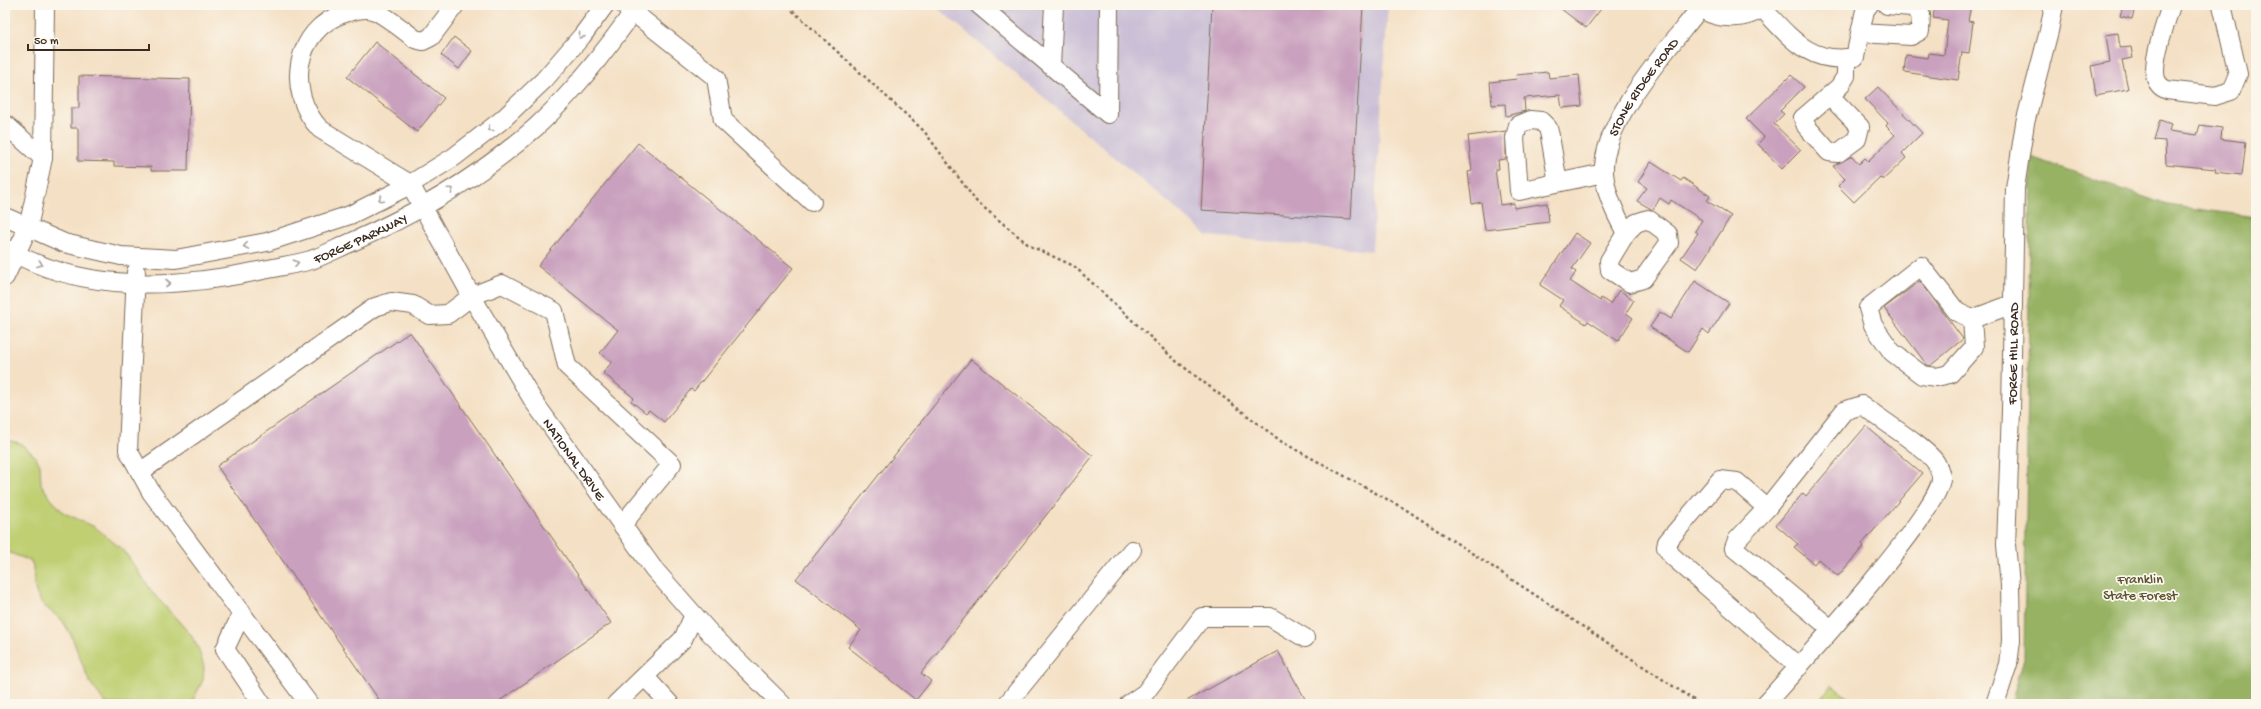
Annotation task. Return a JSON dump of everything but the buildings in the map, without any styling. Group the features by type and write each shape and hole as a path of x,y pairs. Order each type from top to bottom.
{"street":[{"path":"5,277 10,251 28,228 43,158 45,5"},
{"path":"410,184 320,129 310,119 298,80 299,65 312,36 322,24 334,16 353,11 372,10 416,39 423,41 431,37 455,5"},
{"name":"FORGE PARKWAY","path":"5,217 64,243 121,256 176,259 267,242 350,215 410,184 454,157 502,120 544,80 582,36 604,5"},
{"path":"979,5 1108,114 1110,5"},
{"path":"1051,66 1054,5"},
{"path":"1763,6 1798,46 1813,54 1846,58 1855,57 1865,10 1869,5"},
{"path":"1860,34 1911,36 1920,31 1921,15 1912,7 1887,5"},
{"name":"FORGE HILL ROAD","path":"1995,704 2008,664 2011,641 2010,585 2006,545 2014,304 2015,188 2025,123 2049,31 2054,5"},
{"path":"2171,5 2156,61 2156,80 2162,88 2167,90 2215,96 2231,91 2238,74 2222,5"},
{"name":"STONE RIDGE ROAD","path":"1604,173 1607,151 1612,134 1634,93 1699,6 1715,15 1731,18 1747,15 1763,6"},
{"path":"632,7 716,78 723,120 812,202"},
{"name":"FORGE PARKWAY","path":"10,251 72,275 135,283 188,283 311,260 388,226 441,197 495,159 536,126 578,82 616,37 632,7"},
{"path":"1830,96 1846,76 1846,58"},
{"path":"5,124 43,158"},
{"path":"1558,183 1604,173 1612,208 1626,233"},
{"name":"NATIONAL DRIVE","path":"410,184 472,296 534,402 653,568 710,633 782,704"},
{"path":"137,257 128,450 151,492 309,704"},
{"path":"1972,320 1974,347 1950,374 1936,377 1922,376 1892,352 1873,325 1868,308 1921,266 1957,312 1972,320 2014,304"},
{"path":"140,472 375,307 391,302 413,305 429,315 448,314 472,296 502,284 554,311 567,366 672,464 622,525"},
{"path":"1765,704 1831,629 1853,607 1913,529 1940,490 1941,478 1936,462 1916,445 1862,406 1844,411 1767,508 1737,540 1734,548 1831,629"},
{"path":"1767,508 1737,482 1731,479 1720,480 1667,542 1666,547 1672,556 1799,667"},
{"path":"1007,704 1132,550"},
{"path":"242,613 225,649 262,704"},
{"path":"616,704 683,639 694,615"},
{"path":"1129,704 1145,693 1202,617 1270,617 1305,638"},
{"path":"645,677 670,704"}],"path":[{"path":"790,5 793,11 924,130 976,202 1030,246 1074,266 1176,361 1282,442 1405,509 1700,704"}],"shaded area":[{"path":"934,5 1388,5 1372,251 1208,236"}],"green space":[{"name":"Franklin State Forest","path":"2031,157 2167,205 2256,217 2256,704 2011,704 2024,659"},
{"path":"10,441 20,443 35,456 40,465 41,484 51,499 64,513 95,527 124,551 153,593 191,635 199,650 204,667 203,680 191,704 106,704 89,681 71,635 62,620 43,605 37,595 34,586 33,566 31,561 5,551 5,443"},
{"path":"1831,685 1857,704 1817,704"}]}
